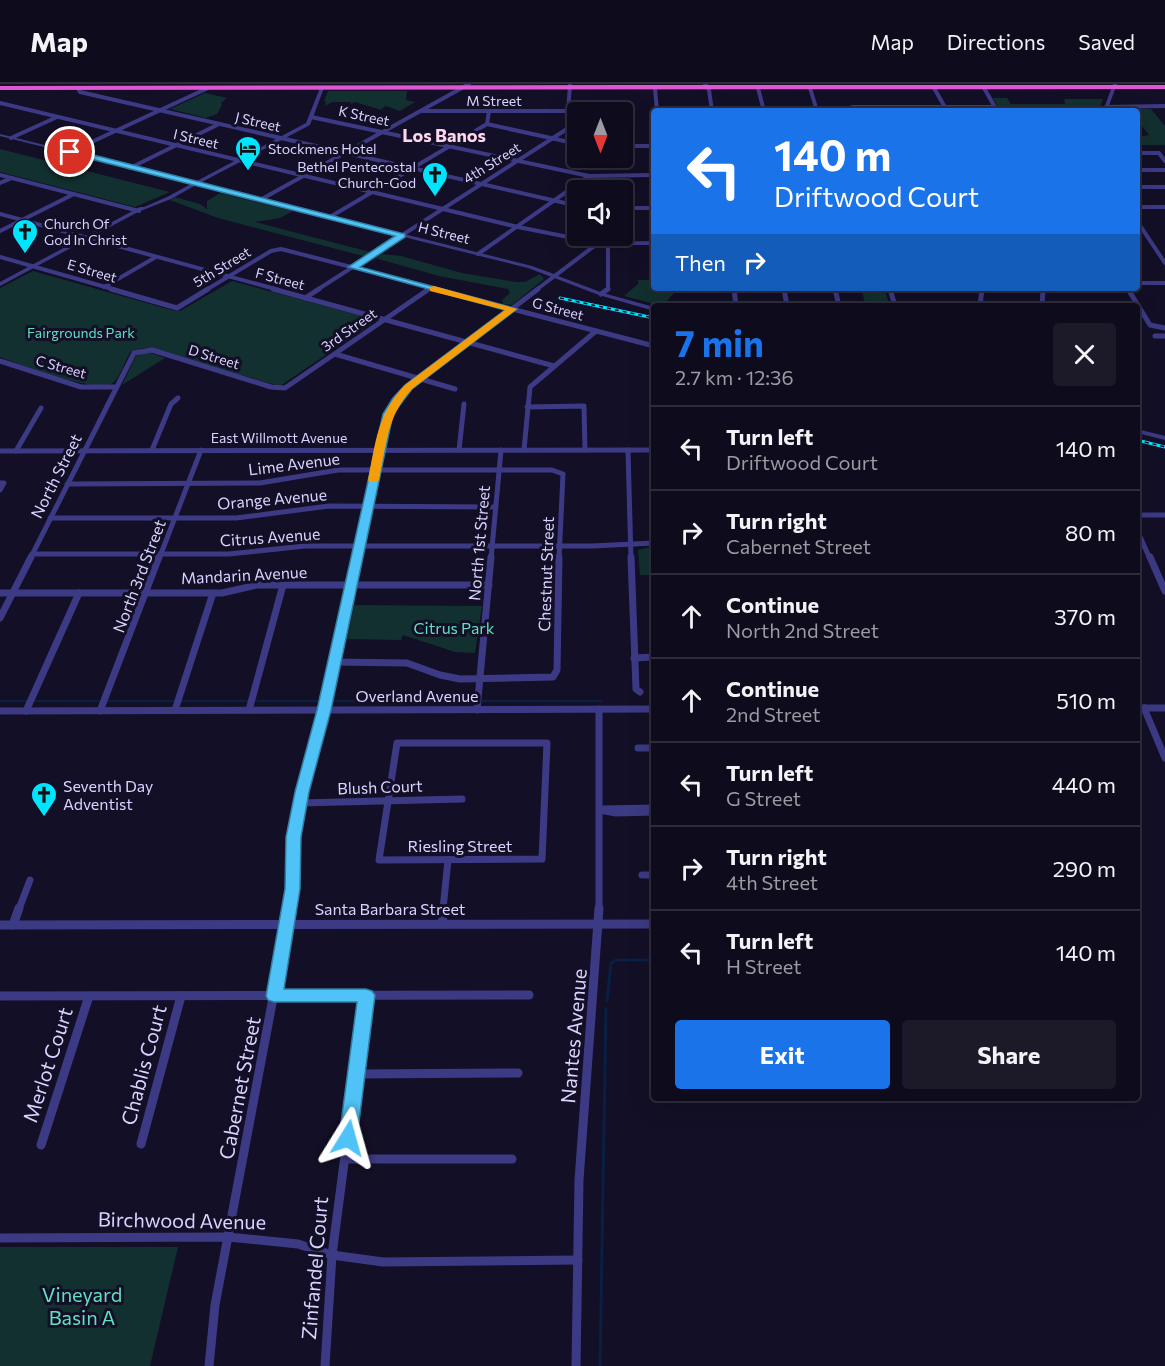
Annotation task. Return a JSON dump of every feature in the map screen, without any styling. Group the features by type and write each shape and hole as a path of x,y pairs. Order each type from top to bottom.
{"highway":[{"path":"570,86 593,89 614,86"},
{"path":"5,87 1165,87"}],"street":[{"path":"0,284 308,124 323,86"},
{"path":"260,200 466,86"},
{"name":"4th Street","path":"569,102 570,86"},
{"path":"706,86 711,108"},
{"path":"1105,108 1114,86"},
{"name":"J Street","path":"78,88 80,92 567,204"},
{"path":"70,152 208,88"},
{"path":"655,88 657,108"},
{"path":"758,88 763,108"},
{"path":"810,88 817,108"},
{"path":"934,88 944,108"},
{"path":"984,88 995,108"},
{"name":"I Street","path":"0,103 567,236"},
{"path":"1125,108 1165,106"},
{"path":"852,107 898,108"},
{"name":"M Street","path":"419,111 567,111"},
{"path":"487,124 489,111"},
{"path":"11,138 57,117"},
{"name":"K Street","path":"311,117 588,176 651,175"},
{"path":"130,168 219,124"},
{"path":"330,217 487,124 567,142"},
{"name":"4th Street","path":"305,298 567,129"},
{"name":"H Street","path":"0,135 478,254 556,275 601,294 651,308"},
{"path":"633,146 651,146"},
{"path":"1140,153 1159,153 1165,161"},
{"path":"1140,170 1165,170"},
{"path":"0,175 139,211"},
{"path":"478,254 588,176"},
{"path":"0,183 12,178"},
{"path":"1140,187 1165,187"},
{"path":"0,231 74,194"},
{"path":"1140,207 1165,207"},
{"path":"633,208 651,208"},
{"name":"F Street","path":"0,214 554,366"},
{"path":"1140,226 1165,263"},
{"path":"633,243 651,243"},
{"path":"556,275 594,246"},
{"path":"601,294 608,289 608,246"},
{"name":"G Street","path":"281,249 651,345"},
{"name":"5th Street","path":"177,308 271,251 281,249"},
{"name":"E Street","path":"0,257 177,308"},
{"path":"104,287 156,257"},
{"name":"Cabernet Street","path":"209,1366 215,1305 287,925 292,889 294,837 300,803 324,710 379,450 390,409 401,395 420,379 556,275"},
{"path":"1140,283 1165,283"},
{"name":"3rd Street","path":"280,388 290,386 430,288"},
{"path":"1140,308 1152,327 1165,328"},
{"path":"524,450 526,406 530,387 596,331"},
{"path":"1155,336 1165,336"},
{"name":"North Street","path":"0,618 132,354 140,350"},
{"name":"D Street","path":"140,350 152,350 280,388"},
{"path":"335,354 455,389"},
{"name":"C Street","path":"0,361 81,387 116,387"},
{"path":"152,450 171,404 178,398"},
{"path":"459,450 464,404"},
{"path":"526,406 585,406 585,450"},
{"path":"16,451 42,408"},
{"path":"1140,430 1165,436"},
{"name":"North 3rd Street","path":"100,711 201,450"},
{"name":"North 1st Street","path":"477,710 501,450"},
{"path":"628,450 634,658 636,689 640,692"},
{"name":"East Willmott Avenue","path":"0,451 651,450"},
{"name":"Lime Avenue","path":"67,484 260,483 322,471 560,471"},
{"name":"Chestnut Street","path":"480,679 553,677 557,670 563,477 560,471"},
{"path":"0,490 2,483"},
{"name":"Orange Avenue","path":"50,518 236,518 311,507 496,507"},
{"path":"1140,515 1165,515"},
{"path":"1140,537 1165,591"},
{"name":"Citrus Avenue","path":"32,554 235,554 282,547 560,546 651,543"},
{"name":"Mandarin Avenue","path":"0,593 213,593 236,591 257,585 489,585"},
{"path":"249,710 283,585"},
{"path":"26,711 79,593"},
{"path":"175,710 213,593"},
{"path":"634,658 651,657"},
{"path":"334,662 407,663 446,676 480,679"},
{"path":"1165,708 1141,708 1165,758"},
{"name":"Nantes Avenue","path":"576,1366 579,1180 599,924 599,709"},
{"name":"Overland Avenue","path":"0,711 651,709"},
{"name":"Riesling Street","path":"547,742 542,859 379,860 388,800 397,743 547,742"},
{"path":"638,748 651,748"},
{"name":"Blush Court","path":"300,803 462,799"},
{"path":"600,810 616,813 651,810"},
{"path":"442,924 448,860"},
{"path":"642,875 651,875"},
{"path":"13,925 30,880"},
{"name":"Santa Barbara Street","path":"0,925 651,924"},
{"name":"Zinfandel Court","path":"325,1366 332,1256 366,995"},
{"path":"0,996 529,995"},
{"name":"Merlot Court","path":"41,1145 89,996"},
{"name":"Chablis Court","path":"141,1144 185,996"},
{"path":"356,1074 518,1073"},
{"path":"345,1159 512,1159"},
{"name":"Birchwood Avenue","path":"0,1238 228,1237 298,1244 332,1256 402,1262 578,1260"}],"green space":[{"path":"328,91 407,91 406,100 415,102 400,111 386,106 381,109 385,111 355,102 351,104 350,102 332,102 325,106 324,101"},
{"path":"205,93 227,98 221,103 217,114 206,118 170,109"},
{"path":"993,98 1007,98 1011,104 1065,104 1064,99 1103,99 1100,108 998,108"},
{"path":"1140,109 1151,109 1165,126 1165,145 1140,145 1140,136 1149,135 1140,126"},
{"path":"0,149 170,192 135,207 0,172"},
{"path":"220,193 293,211 280,218 255,222 370,252 363,256 218,218 170,200 175,197 200,204 207,209 207,201"},
{"path":"382,254 401,256 462,273 516,282 525,282 540,274 544,279 512,305 503,304 502,300 510,293 508,289 439,276 375,258"},
{"name":"Fairgrounds Park","path":"33,271 175,311 180,311 232,281 373,319 373,323 280,386 144,348 130,352 114,382 106,385 93,385 41,372 0,357 0,288"},
{"path":"638,280 651,280 651,291 676,291 665,303 651,303 624,296 638,284"},
{"path":"862,291 885,291 889,303 865,303"},
{"path":"148,352 165,358 122,385 136,356"},
{"path":"651,547 651,575 640,575 638,550"},
{"name":"Citrus Park","path":"354,605 482,606 475,653 455,652 403,635 401,640 347,639"},
{"name":"Vineyard Basin A","path":"0,1247 178,1247 150,1366 0,1366"}],"waterway":[{"path":"0,701 249,701"},
{"path":"254,701 324,701"},
{"path":"329,701 602,701"},
{"path":"607,1001 611,963 616,960 651,960"},
{"path":"600,1366 606,1009"}],"railway":[{"path":"560,298 651,317"},
{"path":"1140,441 1165,447"}],"slow traffic":[{"path":"373,480 386,420 396,401 409,387 512,309 434,289"}],"place":[{"name":"Stockmens Hotel","path":"248,172"},
{"name":"Bethel Pentecostal Church-God","path":"435,198"},
{"name":"Church Of God In Christ","path":"25,255"},
{"name":"Seventh Day Adventist","path":"44,818"}],"district":[{"name":"Los Banos","path":"444,136"}],"route":[{"path":"70,152 402,236 352,267 512,309 409,387 390,409 324,710 302,792 294,837 292,889 274,996 366,995 348,1138"}]}
